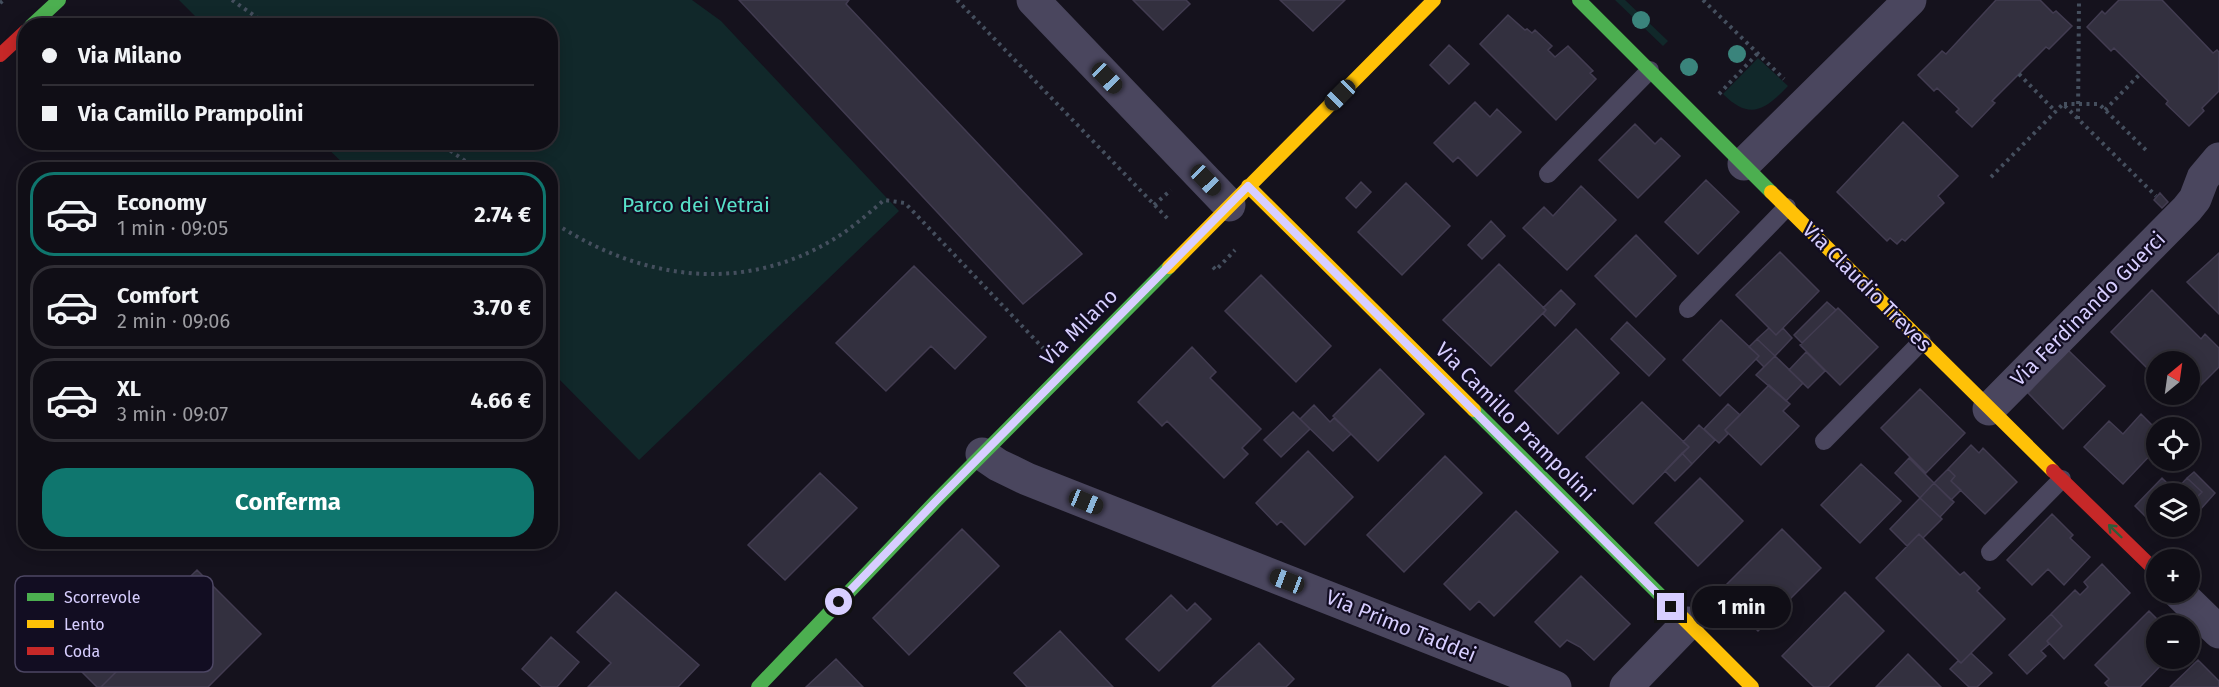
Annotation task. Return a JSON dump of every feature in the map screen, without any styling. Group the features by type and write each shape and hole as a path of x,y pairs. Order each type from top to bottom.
{"street":[{"path":"40,18 59,0"},
{"path":"1032,0 1239,196"},
{"name":"Via Milano","path":"758,687 982,454 1434,0"},
{"name":"Via Claudio Treves","path":"1579,0 1989,409 2146,561"},
{"path":"1744,164 1910,0"},
{"path":"0,55 18,38"},
{"name":"Via Ferdinando Guerci","path":"1989,409 2187,209 2195,199 2203,178 2216,168"},
{"name":"Via Camillo Prampolini","path":"1239,196 1688,623 1752,687"},
{"name":"Via Primo Taddei","path":"982,454 1027,479 1555,687"},
{"path":"2189,603 2219,632"},
{"path":"1626,687 1688,623"}],"lane":[{"path":"1548,174 1650,70"},
{"path":"1688,309 1787,207"},
{"path":"1824,441 1922,341"},
{"path":"1990,552 2062,479"}],"path":[{"path":"0,3 4,0"},
{"path":"232,0 258,18"},
{"path":"957,0 1216,270 1238,248"},
{"path":"1703,0 1807,101"},
{"path":"2078,119 2079,0"},
{"path":"2019,74 2056,112"},
{"path":"2105,110 2140,74"},
{"path":"2063,104 2157,196"},
{"path":"1992,177 2063,104 2099,104 2148,152"},
{"path":"449,150 467,162"},
{"path":"558,225 606,252 647,267 690,274 711,274 750,270 794,259 833,239 884,200 906,203 1065,371"}],"green space":[{"name":"Parco dei Vetrai","path":"179,0 692,0 721,21 899,211 639,460 558,378 558,162 342,162 329,150 558,150 558,18 197,18"},
{"path":"1615,0 1625,0 1668,41 1663,46"},
{"path":"1758,58 1788,86 1764,106 1749,110 1741,108 1723,94"}],"building":[{"path":"739,0 849,0 846,4 1082,254 1023,304"},
{"path":"1133,0 1186,0 1190,4 1163,30"},
{"path":"1280,0 1345,0 1313,31"},
{"path":"1996,0 2040,0 2053,13 2056,11 2072,26 2049,49 2046,47 1992,101 1995,103 1972,127 1956,112 1959,109 1937,88 1934,91 1918,75 1942,51 1946,54"},
{"path":"2119,0 2162,0 2213,53 2217,50 2219,52 2219,91 2202,108 2204,111 2189,126 2166,104 2168,101 2114,48 2111,51 2087,27 2102,11 2105,14"},
{"path":"1508,15 1525,30 1532,33 1535,30 1552,46 1548,50 1555,57 1568,46 1593,71 1590,73 1596,79 1556,120 1480,44"},
{"path":"1449,45 1469,64 1449,84 1430,65"},
{"path":"1475,102 1490,117 1497,109 1521,132 1477,176 1458,157 1453,162 1434,143"},
{"path":"1903,122 1958,176 1938,196 1944,203 1905,241 1902,239 1897,244 1890,238 1887,241 1837,192"},
{"path":"1635,124 1655,144 1661,138 1680,156 1638,198 1599,160"},
{"path":"1706,180 1739,212 1698,254 1665,222"},
{"path":"1361,182 1371,192 1356,208 1346,198"},
{"path":"1406,183 1450,226 1402,275 1358,232"},
{"path":"1581,186 1616,220 1567,270 1523,228 1544,207 1553,216"},
{"path":"2160,193 2168,202 2162,208 2154,200"},
{"path":"1491,221 1505,236 1482,259 1468,245"},
{"path":"1636,235 1676,276 1636,317 1595,276"},
{"path":"1780,252 1819,291 1776,335 1736,295"},
{"path":"2219,253 2219,314 2187,282"},
{"path":"1499,264 1546,310 1491,366 1443,320"},
{"path":"914,266 986,337 955,369 931,346 886,391 836,343"},
{"path":"1261,275 1331,346 1296,382 1225,311"},
{"path":"1561,290 1575,304 1555,326 1543,314 1546,310 1543,308"},
{"path":"2152,290 2201,339 2205,334 2219,348 2219,367 2200,386 2200,351 2146,351 2146,367 2111,332"},
{"path":"1827,302 1836,310 1802,343 1794,335"},
{"path":"1838,308 1878,347 1840,385 1800,345"},
{"path":"1721,320 1759,356 1720,396 1683,360"},
{"path":"1627,322 1665,359 1649,376 1611,339"},
{"path":"1769,328 1776,335 1783,328 1792,338 1775,356 1757,339"},
{"path":"1576,329 1619,373 1558,434 1515,391"},
{"path":"1757,339 1775,356 1764,367 1756,359 1759,356 1749,347"},
{"path":"1192,347 1216,372 1210,378 1261,429 1242,448 1248,454 1224,478 1167,421 1162,426 1138,402"},
{"path":"2068,350 2105,386 2063,429 2028,393"},
{"path":"1806,352 1825,371 1808,388 1789,370"},
{"path":"1775,356 1803,383 1786,401 1756,375"},
{"path":"1380,369 1424,414 1378,461 1333,416"},
{"path":"1769,385 1790,404 1783,411 1799,426 1761,465 1725,430"},
{"path":"1920,389 1965,433 1926,473 1881,428"},
{"path":"1642,402 1689,447 1633,504 1586,457"},
{"path":"1728,404 1740,415 1725,430 1728,434 1719,443 1704,429"},
{"path":"1314,405 1330,422 1334,418 1351,434 1333,451 1300,419"},
{"path":"1293,412 1310,429 1281,457 1264,440"},
{"path":"2141,414 2146,419 2146,460 2123,484 2084,447 2109,421 2123,434"},
{"path":"1699,425 1715,440 1692,464 1682,453 1689,447 1683,442"},
{"path":"1971,445 1979,453 1983,448 2017,482 1985,514 1951,481 1955,476 1948,469"},
{"path":"1308,451 1353,497 1305,545 1281,521 1277,525 1256,503"},
{"path":"1682,453 1692,464 1675,481 1665,471"},
{"path":"1445,456 1482,493 1404,572 1367,535"},
{"path":"1909,458 1934,483 1920,498 1895,473"},
{"path":"1861,464 1901,501 1860,543 1821,505"},
{"path":"1948,469 1955,476 1951,481 1961,490 1951,500 1934,483"},
{"path":"2194,472 2215,493 2200,510 2202,492 2200,483 2192,483 2187,478"},
{"path":"820,473 857,508 785,580 748,545"},
{"path":"1700,478 1743,521 1698,566 1655,523"},
{"path":"2162,478 2167,483 2157,483"},
{"path":"2187,478 2192,483 2182,483"},
{"path":"1934,483 1954,502 1940,517 1920,498"},
{"path":"2146,495 2146,517 2135,506"},
{"path":"1920,498 1942,519 1923,538 1919,534 1907,546 1890,529"},
{"path":"1516,511 1558,552 1494,616 1479,601 1470,610 1444,584"},
{"path":"2052,514 2073,535 2070,538 2090,557 2064,585 2048,569 2032,585 2007,560"},
{"path":"962,529 999,566 909,655 873,618"},
{"path":"1782,529 1821,568 1758,631 1719,592"},
{"path":"1919,534 1960,575 1964,572 1980,588 1977,591 2005,619 1961,663 1876,578"},
{"path":"2102,564 2130,593 2064,659 2047,641 2062,626 2051,614 2075,590 2080,595 2088,587 2084,582"},
{"path":"197,570 203,576 191,576"},
{"path":"1581,576 1630,624 1594,660 1580,647 1567,640 1560,647 1535,622"},
{"path":"213,586 261,634 208,687 101,687 116,672 213,672"},
{"path":"616,592 699,665 678,687 588,687 611,663 577,632"},
{"path":"1845,592 1884,631 1828,687 1814,687 1782,656"},
{"path":"1171,595 1187,611 1195,603 1211,619 1159,671 1126,639"},
{"path":"2149,611 2153,615 2146,615 2146,669 2157,669 2140,687 2109,687 2105,683 2109,679 2095,665"},
{"path":"2051,614 2062,626 2047,641 2049,644 2041,651 2046,656 2027,674 2009,655"},
{"path":"1060,631 1113,687 1027,687 1014,673"},
{"path":"551,637 579,662 557,687 542,687 522,669"},
{"path":"1259,643 1294,679 1286,687 1212,687"},
{"path":"1971,653 1992,673 1977,687 1969,687 1950,669 1958,661 1961,663"},
{"path":"1908,654 1941,687 1876,687"},
{"path":"836,659 863,687 806,687"},
{"path":"2200,662 2219,681 2219,687 2170,687 2189,669 2200,669"},
{"path":"82,672 116,672 101,687 97,687"}],"traffic: fast":[{"path":"40,18 59,0"},
{"path":"1579,0 1771,192"},
{"path":"758,687 936,501 1169,267"},
{"path":"1474,410 1673,608"}],"traffic: slow":[{"path":"1169,267 1434,0"},
{"path":"1248,186 1474,410"},
{"path":"1771,192 2053,471"},
{"path":"1673,608 1752,687"}],"traffic: jam":[{"path":"0,55 18,38"},
{"path":"2053,471 2146,561"}],"route":[{"path":"839,602 1248,186 1671,607"}]}
